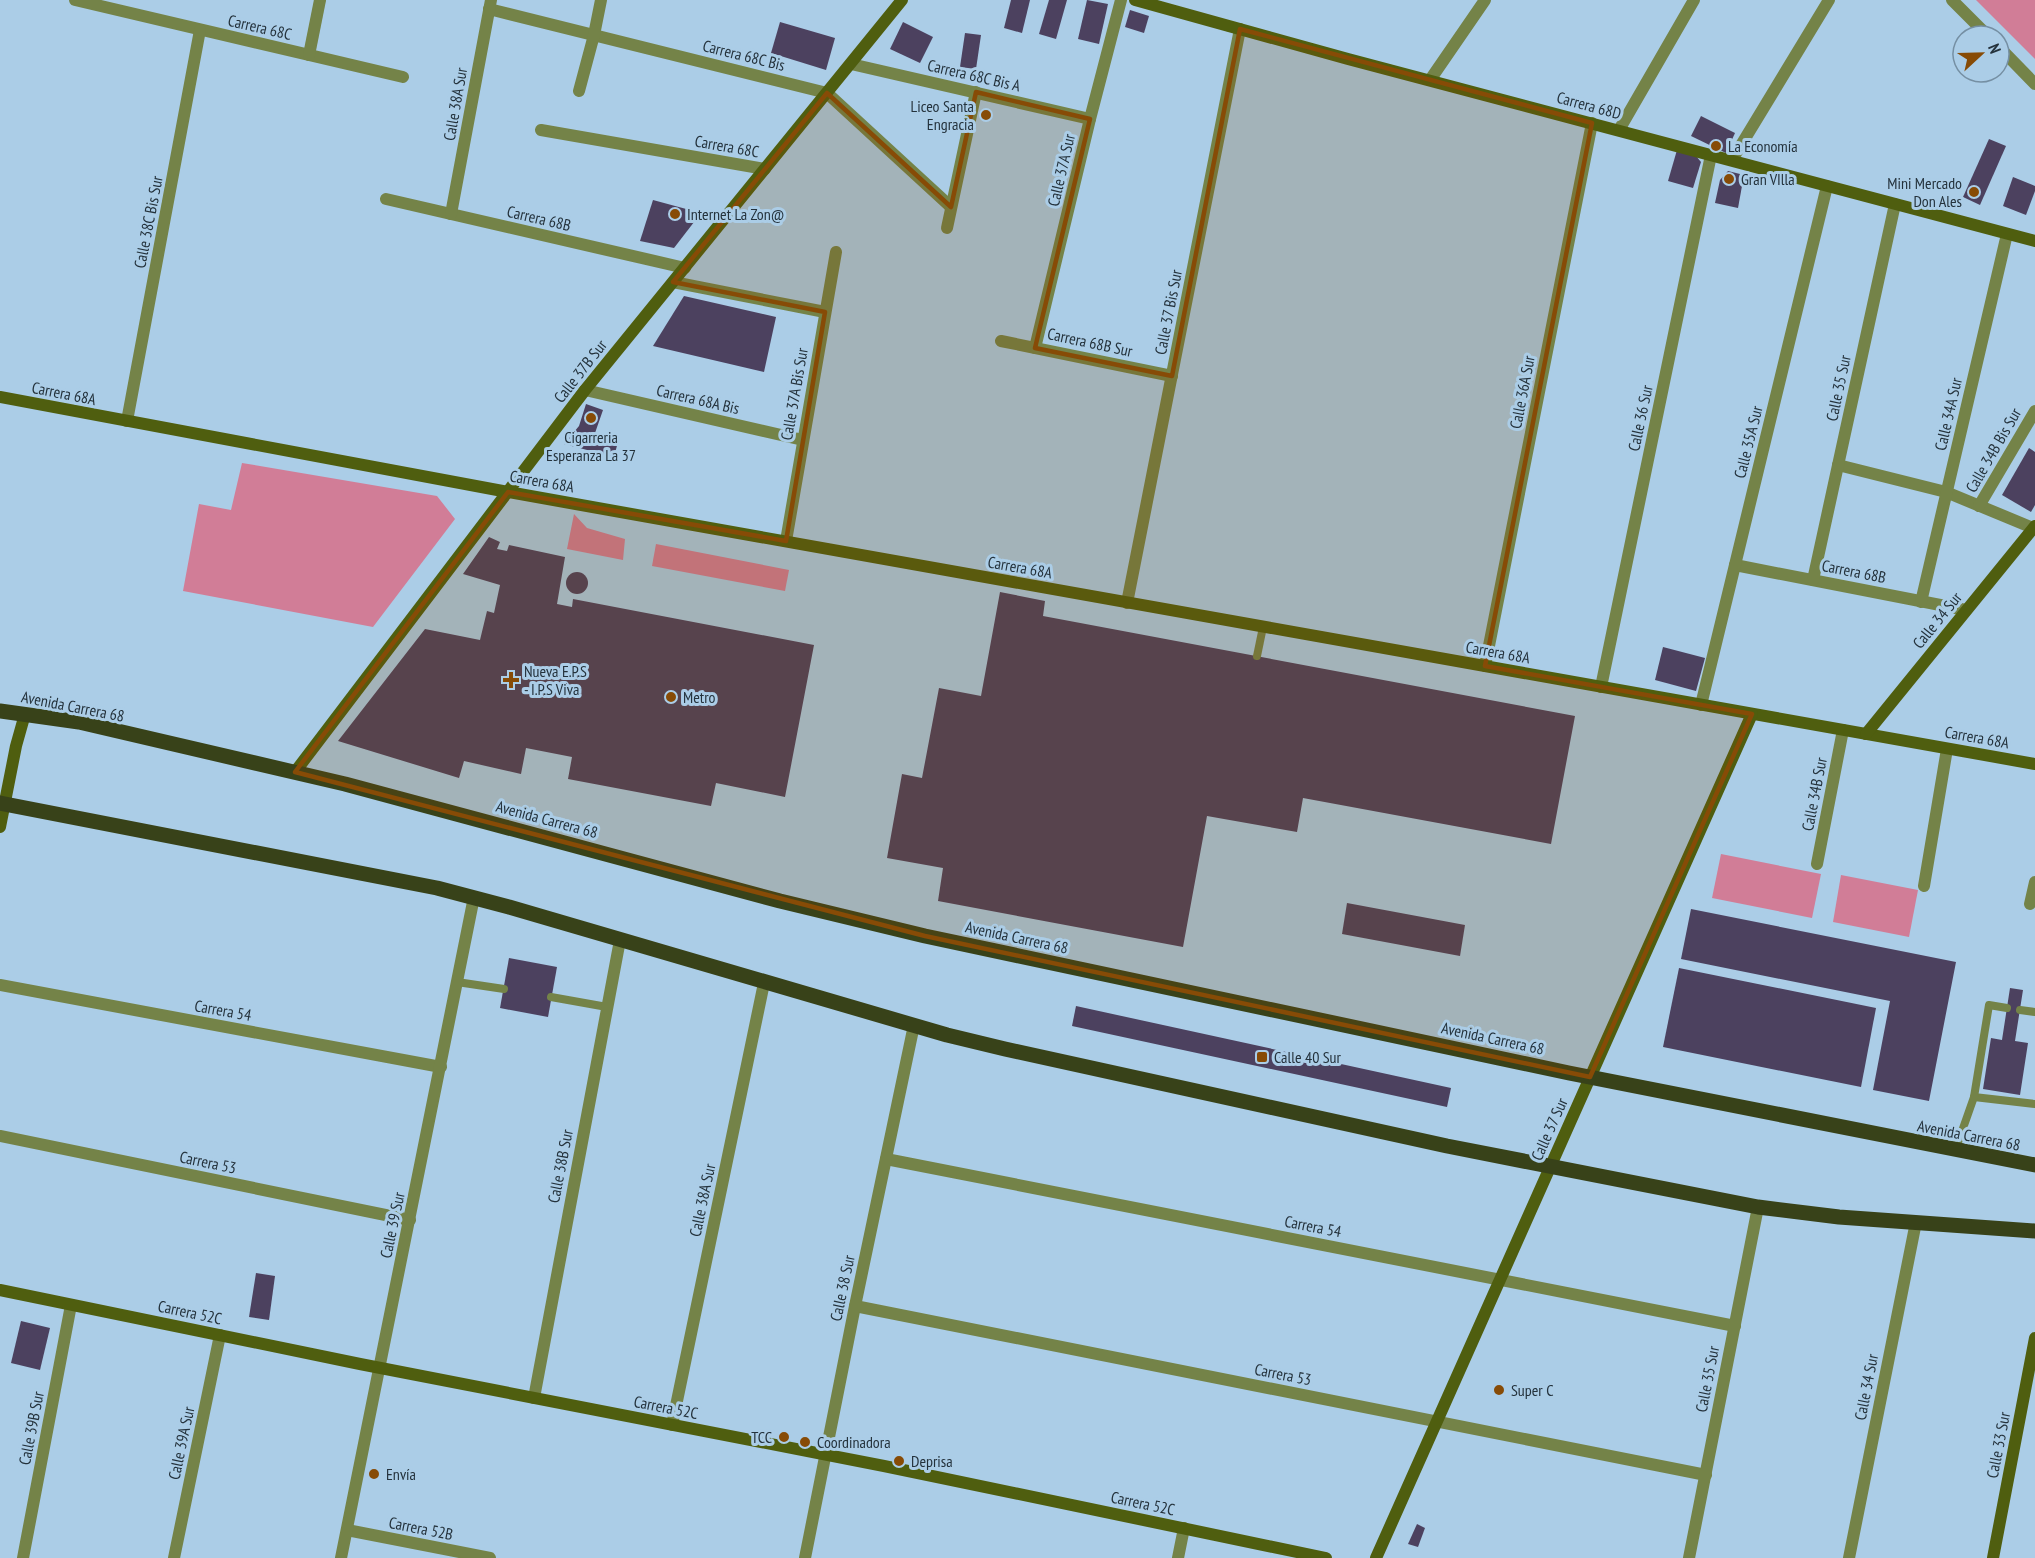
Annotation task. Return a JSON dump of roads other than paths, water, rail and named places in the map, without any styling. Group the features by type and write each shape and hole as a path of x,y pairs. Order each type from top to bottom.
{"main road":[{"name":"Avenida Carrera 68","path":"0,711 79,722 295,772 409,800 780,901 926,936 1590,1077 2035,1166"},
{"path":"2,803 437,888 764,983 1005,1049 1447,1146 1758,1207 1839,1217 2035,1231"}],"street":[{"name":"Carrera 68C","path":"80,0 403,77"},
{"path":"309,55 320,0"},
{"path":"579,91 601,0"},
{"name":"Calle 37B Sur","path":"295,772 585,390 902,0"},
{"name":"Calle 37A Sur","path":"1035,348 1090,119 1122,0"},
{"name":"Carrera 68D","path":"1135,0 2035,241"},
{"path":"1430,80 1485,0"},
{"path":"1618,130 1694,0"},
{"path":"1732,160 1829,0"},
{"path":"1952,0 1976,24"},
{"name":"Carrera 68C Bis","path":"490,5 594,35 827,93 951,207"},
{"name":"Calle 38A Sur","path":"451,214 490,5"},
{"name":"Calle 37 Bis Sur","path":"1127,603 1240,29"},
{"name":"Calle 38C Bis Sur","path":"127,421 201,30"},
{"path":"2011,59 2035,84"},
{"name":"Carrera 68C Bis A","path":"851,64 1090,119"},
{"path":"947,228 976,93"},
{"name":"Calle 36A Sur","path":"1485,666 1592,123"},
{"name":"Carrera 68C","path":"541,130 765,169"},
{"name":"Calle 36 Sur","path":"1601,687 1711,155"},
{"name":"Calle 35A Sur","path":"1701,705 1827,186"},
{"name":"Carrera 68B","path":"386,199 685,268"},
{"name":"Calle 35 Sur","path":"1813,580 1895,204"},
{"name":"Calle 34A Sur","path":"1921,602 2007,234"},
{"name":"Calle 37A Bis Sur","path":"786,542 836,252"},
{"path":"674,282 825,312"},
{"name":"Carrera 68B Sur","path":"1001,341 1172,376"},
{"name":"Carrera 68A Bis","path":"585,390 803,440"},
{"name":"Carrera 68A","path":"0,397 508,492 2035,764"},
{"name":"Calle 34B Bis Sur","path":"1979,506 2035,411"},
{"path":"1838,465 1946,492 2034,527"},
{"name":"Calle 34 Sur","path":"1866,734 2034,527"},
{"name":"Carrera 68B","path":"1735,565 1966,610"},
{"path":"0,827 2,803 25,714"},
{"name":"Calle 37 Sur","path":"1376,1558 1752,714"},
{"name":"Calle 34B Sur","path":"1818,864 1844,730"},
{"path":"1924,886 1947,749"},
{"path":"2030,904 2035,882"},
{"name":"Calle 39 Sur","path":"341,1558 474,897"},
{"name":"Calle 38B Sur","path":"534,1398 620,940"},
{"name":"Calle 38A Sur","path":"672,1425 764,983"},
{"name":"Carrera 54","path":"0,985 441,1066"},
{"name":"Calle 38 Sur","path":"805,1558 914,1025"},
{"name":"Carrera 53","path":"0,1136 410,1220"},
{"name":"Carrera 54","path":"886,1160 1735,1326"},
{"name":"Calle 35 Sur","path":"1689,1558 1758,1207"},
{"name":"Calle 34 Sur","path":"1849,1558 1916,1222"},
{"name":"Carrera 52C","path":"0,1290 380,1368 826,1454 1326,1558"},
{"name":"Calle 39B Sur","path":"23,1558 71,1305"},
{"name":"Carrera 53","path":"855,1306 1706,1475"},
{"name":"Calle 39A Sur","path":"174,1558 220,1335"},
{"name":"Calle 33 Sur","path":"1993,1558 2035,1338"},
{"path":"1178,1558 1184,1528"},
{"name":"Carrera 52B","path":"347,1530 490,1558"}],"lane":[{"path":"1257,656 1263,627"},
{"path":"457,982 504,989"},
{"path":"551,998 607,1007"},
{"path":"1955,1151 1974,1097 1989,1005 2007,1008"},
{"path":"2020,1010 2035,1012"},
{"path":"1974,1097 2035,1104"}],"place":[{"name":"Liceo Santa Engracia","path":"986,115"},
{"name":"La Economía","path":"1716,146"},
{"name":"Gran VIlla","path":"1729,179"},
{"name":"Mini Mercado Don Ales","path":"1974,192"},
{"name":"Internet La Zon@","path":"675,214"},
{"name":"Cigarreria Esperanza La 37","path":"591,418"},
{"name":"Nueva E.P.S - I.P.S Viva","path":"511,680"},
{"name":"Metro","path":"671,697"},
{"name":"Calle 40 Sur","path":"1262,1057"},
{"name":"Super C","path":"1499,1390"},
{"name":"TCC","path":"784,1437"},
{"name":"Coordinadora","path":"805,1442"},
{"name":"Deprisa","path":"899,1461"},
{"name":"Envía","path":"374,1474"}]}
